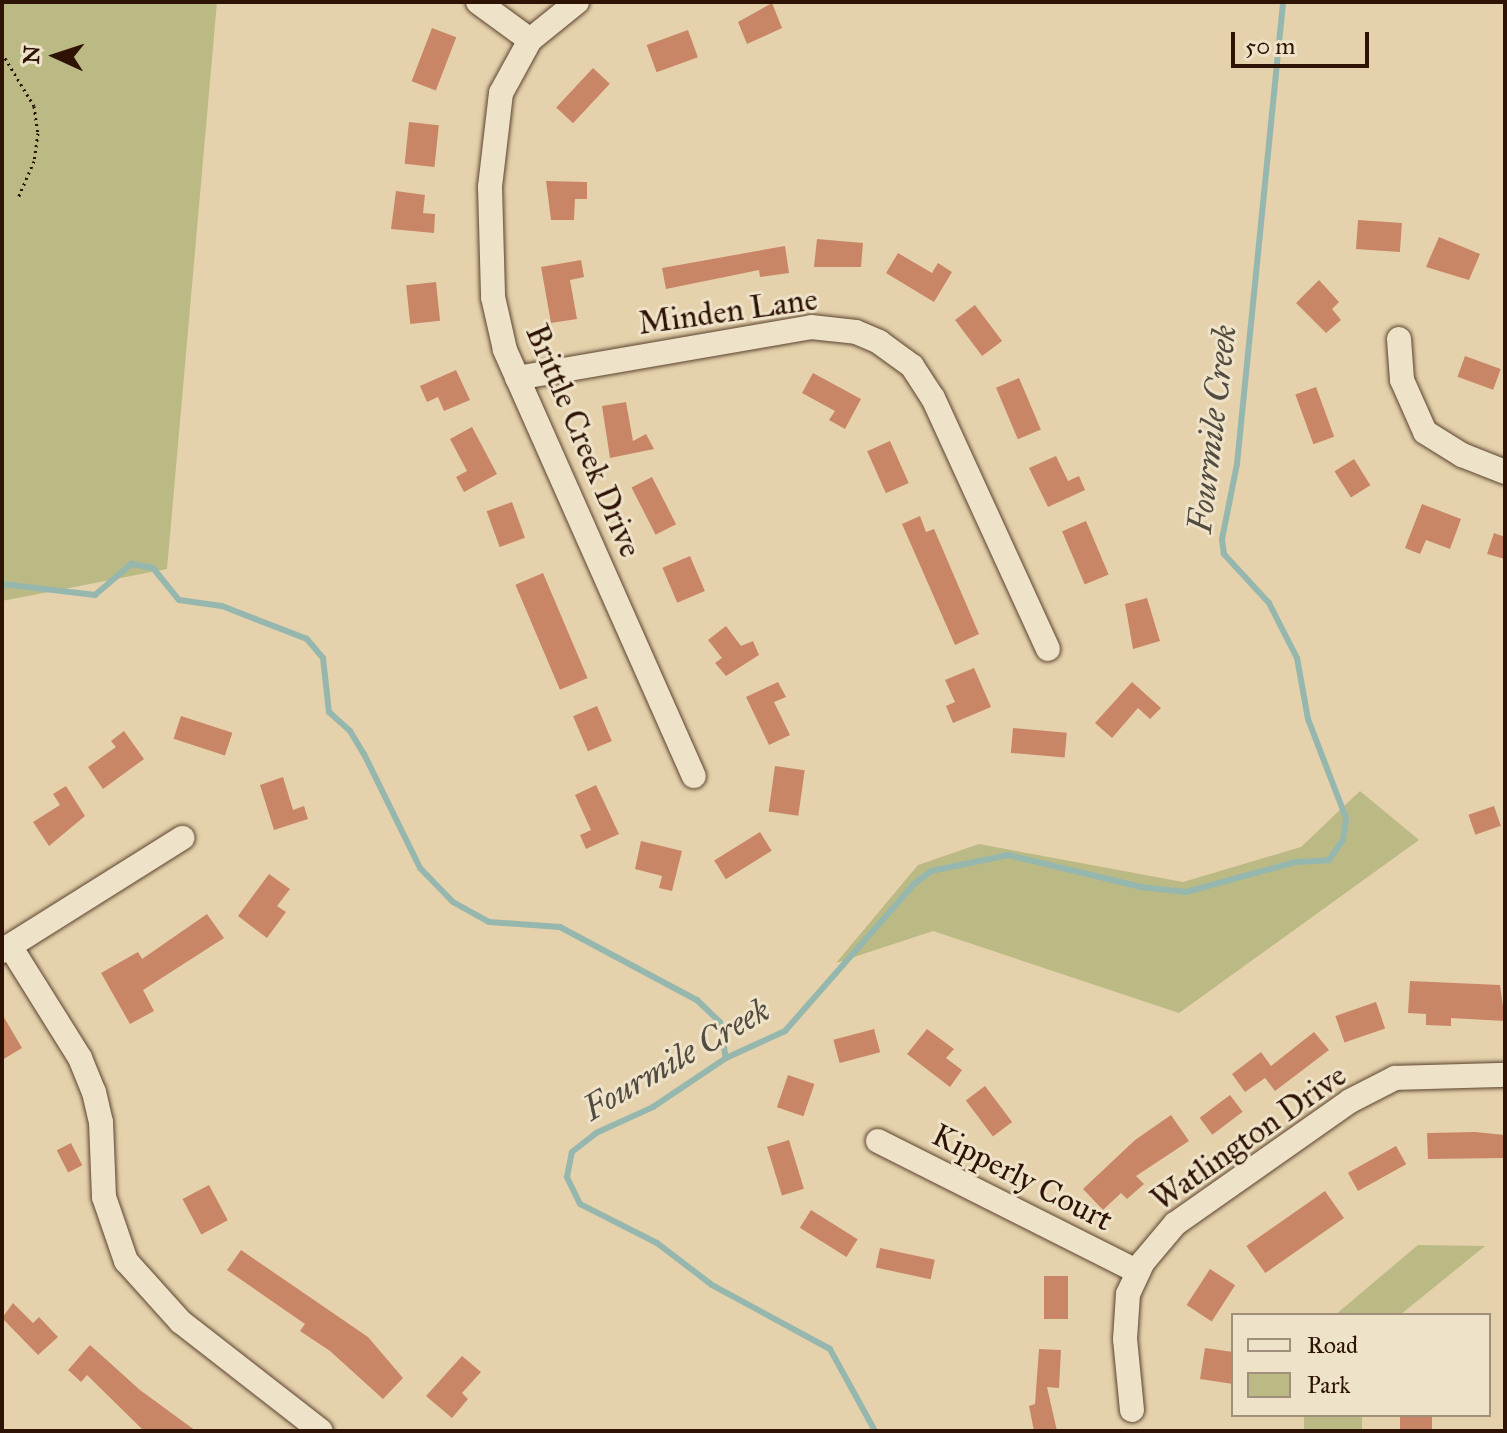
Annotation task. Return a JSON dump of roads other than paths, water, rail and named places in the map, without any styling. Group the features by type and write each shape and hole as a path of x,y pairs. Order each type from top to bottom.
{"street":[{"path":"478,2 530,40"},
{"name":"Brittle Creek Drive","path":"577,2 530,40 501,93 490,175 493,297 517,378 694,776"},
{"name":"Minden Lane","path":"517,378 811,327 856,332 879,342 912,366 933,398 1048,649"},
{"path":"1399,339 1402,380 1425,432 1462,455 1505,472"},
{"path":"182,838 6,948 80,1058 94,1092 101,1122 104,1197 126,1261 181,1322 321,1431"},
{"name":"Watlington Drive","path":"1132,1410 1126,1314 1138,1272 1175,1224 1350,1101 1395,1078 1505,1075"},
{"name":"Kipperly Court","path":"878,1141 1138,1272"}],"waterway":[{"name":"Fourmile Creek","path":"875,1431 830,1349 712,1285 657,1243 580,1204 567,1177 572,1152 596,1133 653,1107 726,1058 785,1031 914,884 931,871 1008,855 1141,887 1186,892 1296,862 1329,860 1343,840 1346,818 1308,719 1297,658 1269,603 1224,554 1222,539 1237,464 1283,2"},
{"path":"2,584 95,595 131,564 153,568 179,600 222,606 307,639 323,658 329,712 350,731 364,754 420,868 453,902 489,922 560,927 697,1000 720,1022 726,1058"}]}
